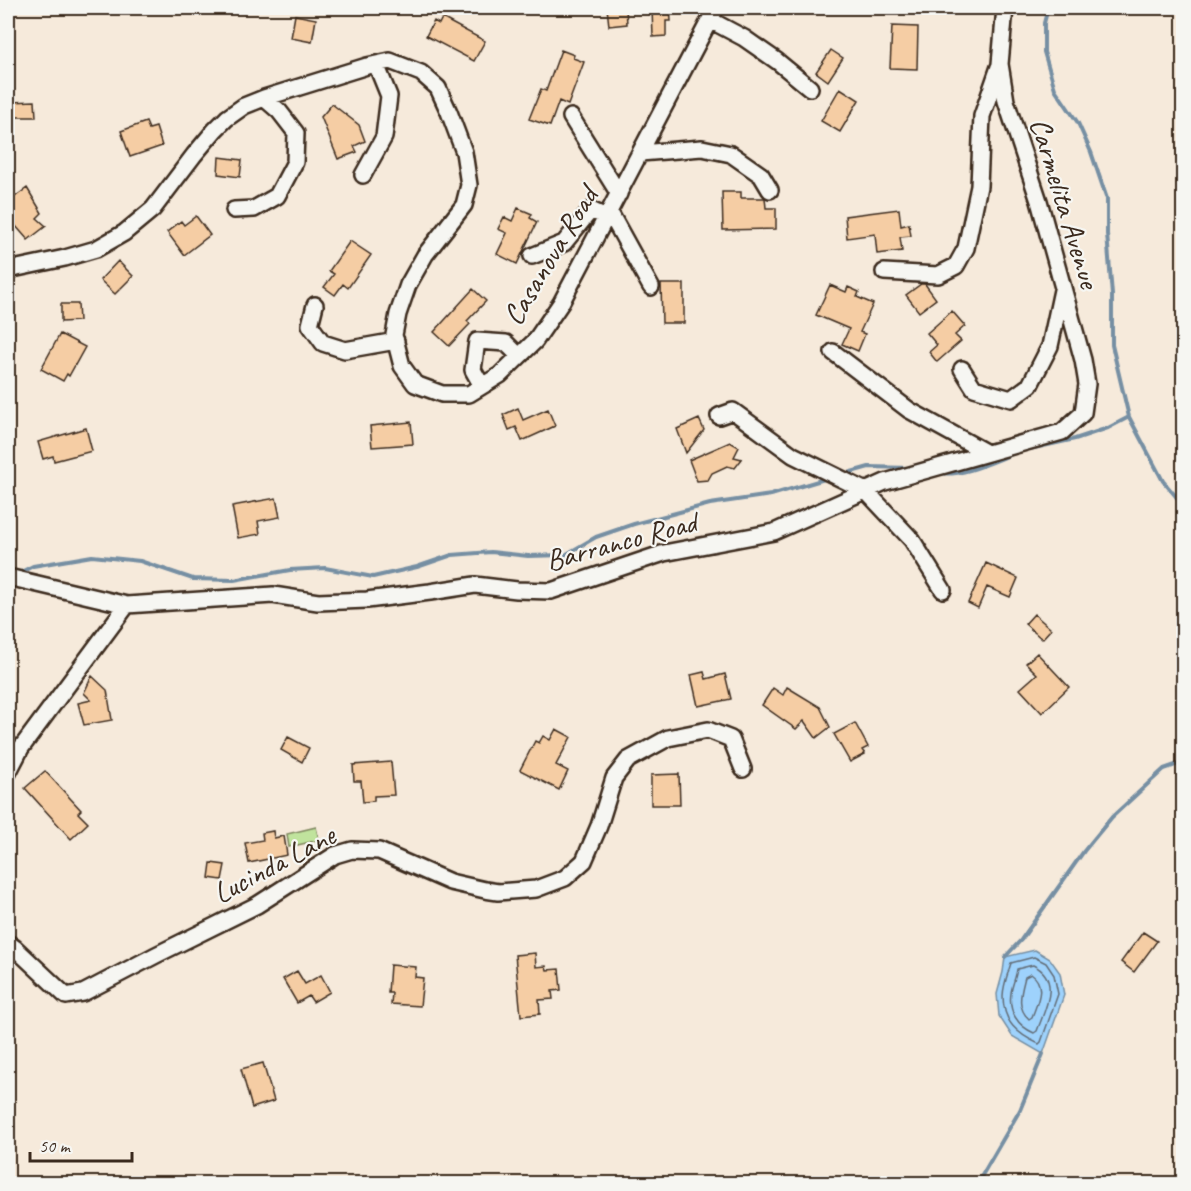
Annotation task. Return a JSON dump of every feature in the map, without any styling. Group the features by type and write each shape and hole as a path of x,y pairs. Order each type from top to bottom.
{"street":[{"name":"Carmelita Avenue","path":"1005,8 1000,64 1006,101 1039,201 1083,360 1087,384 1083,413"},
{"path":"713,14 810,88"},
{"name":"Casanova Road","path":"8,270 96,249 124,233 153,209 194,155 227,117 244,106 367,66 390,61 421,73 438,88 464,152 470,185 464,205 425,255 408,285 398,314 394,335 402,366 415,384 442,394 470,394 500,375 535,341 561,303 713,14"},
{"path":"363,175 384,137 389,96 376,64"},
{"path":"884,272 938,275 956,266 966,248 979,186 982,116 1000,64"},
{"path":"234,210 254,209 277,196 295,162 296,133 279,111 264,98"},
{"path":"571,117 619,194"},
{"path":"640,153 702,148 731,153 761,175 770,190"},
{"path":"532,256 564,243 591,210 608,214 651,287"},
{"path":"962,369 974,388 1011,399 1030,385 1050,346 1063,287"},
{"path":"315,305 310,325 323,344 345,350 396,341"},
{"path":"482,386 473,370 477,341 506,343 519,356"},
{"path":"833,352 909,410 987,453"},
{"path":"719,416 733,411 793,455 866,491 912,540 943,590"},
{"name":"Barranco Road","path":"8,577 128,605 273,595 318,602 367,600 475,585 551,591 664,553 774,532 885,482 1062,432 1083,413"},
{"path":"8,773 21,748 128,605"},
{"name":"Lucinda Lane","path":"8,943 66,996 83,993 257,905 335,855 352,850 379,851 450,882 484,891 536,889 565,878 584,861 599,826 614,778 628,760 668,738 708,730 731,739 742,770"}],"green space":[{"path":"316,827 319,840 289,847 287,834"}],"water":[{"path":"1035,950 1050,959 1060,973 1064,995 1043,1054 1012,1036 999,1016 997,994 1005,957"}],"building":[{"path":"607,8 626,8 627,24 609,26"},
{"path":"652,8 670,8 671,21 666,21 666,36 653,37"},
{"path":"295,15 316,19 312,42 291,38"},
{"path":"442,18 485,41 474,61 426,36 434,21 439,24"},
{"path":"892,26 918,27 917,69 890,68"},
{"path":"561,50 584,62 568,105 559,101 550,126 529,119 541,89 546,91"},
{"path":"831,50 843,58 828,81 816,72"},
{"path":"840,88 859,100 840,132 821,121"},
{"path":"35,101 36,117 11,117 11,102"},
{"path":"332,104 359,125 365,141 354,146 357,152 338,159 321,117"},
{"path":"146,122 149,129 156,127 162,146 130,157 121,131"},
{"path":"219,157 242,160 240,177 218,174"},
{"path":"27,188 42,213 37,218 46,226 28,240 8,217 8,202"},
{"path":"722,192 741,192 741,198 765,198 766,208 776,208 776,229 723,230"},
{"path":"518,208 532,214 530,218 537,222 517,264 497,254 507,233 498,229 504,217 512,221"},
{"path":"899,209 901,226 909,224 911,236 900,237 902,251 877,254 875,234 847,238 845,216"},
{"path":"196,216 210,235 184,255 167,232 181,221 184,225"},
{"path":"350,241 371,255 348,288 343,284 335,295 324,287 334,274 329,271"},
{"path":"118,261 133,276 115,294 100,280"},
{"path":"661,284 684,284 684,323 662,323"},
{"path":"921,284 925,284 936,299 919,312 906,295"},
{"path":"830,285 846,292 848,287 859,292 857,297 873,304 860,332 865,334 858,351 842,344 849,329 816,315"},
{"path":"473,289 486,301 467,321 470,324 449,346 434,332"},
{"path":"61,304 78,304 79,321 61,322"},
{"path":"952,311 965,326 955,335 961,341 937,362 929,352 937,345 927,333"},
{"path":"60,334 85,347 69,376 67,374 63,381 41,369"},
{"path":"518,408 523,420 548,409 555,426 522,441 516,427 509,430 503,415"},
{"path":"699,419 704,430 686,453 677,429"},
{"path":"411,422 413,444 372,447 370,426"},
{"path":"86,428 92,451 54,461 53,456 43,459 38,442"},
{"path":"730,442 739,447 734,457 742,459 735,468 727,466 712,473 708,480 697,481 689,460"},
{"path":"276,498 280,517 258,521 260,534 238,538 232,506"},
{"path":"986,563 1018,578 1010,597 987,587 978,608 968,603"},
{"path":"1034,614 1051,629 1042,639 1025,624"},
{"path":"1037,653 1069,687 1042,713 1020,689 1037,674 1026,663"},
{"path":"704,672 706,679 725,674 731,699 698,706 691,675"},
{"path":"92,676 107,690 112,720 84,725 78,703 91,700 84,693"},
{"path":"787,687 820,707 830,727 816,738 804,721 796,729 762,705 773,688 783,695"},
{"path":"855,723 868,747 862,750 865,754 850,762 834,734"},
{"path":"556,729 571,737 556,765 568,771 559,790 520,770 535,741 539,743 543,736 550,740"},
{"path":"288,737 309,748 302,762 281,750"},
{"path":"391,762 394,795 374,796 374,801 363,802 361,781 354,781 353,765"},
{"path":"45,771 81,810 78,813 88,823 71,839 25,788"},
{"path":"679,774 680,805 651,805 651,775"},
{"path":"273,831 274,838 284,836 287,855 249,863 245,843 263,840 262,833"},
{"path":"211,863 225,865 222,880 209,878"},
{"path":"1143,932 1157,941 1134,972 1121,962"},
{"path":"535,953 536,967 546,966 547,970 559,969 561,990 552,991 553,999 539,1000 540,1014 521,1016 515,955"},
{"path":"390,965 416,967 415,977 423,978 420,1006 391,1004 392,993 388,993"},
{"path":"297,971 305,984 321,975 330,992 313,1002 309,996 297,1003 283,979"},
{"path":"263,1063 274,1101 252,1108 241,1069"}],"waterway":[{"path":"1048,8 1044,23 1044,52 1055,89 1078,123 1091,152 1107,199 1112,345 1129,417 1163,481 1184,506"},
{"path":"1025,450 1075,439 1108,428 1129,417"},
{"path":"939,473 968,471 1015,453"},
{"path":"844,474 869,467 911,468"},
{"path":"17,574 33,566 92,556 140,561 193,579 234,580 290,570 325,568 373,577 417,567 452,555 491,552 528,556 565,555 596,537 634,524 710,504 771,495 828,478"},
{"path":"1005,957 1021,940 1084,851 1112,817 1164,769 1184,762"},
{"path":"977,1184 1020,1110 1043,1054"}]}
